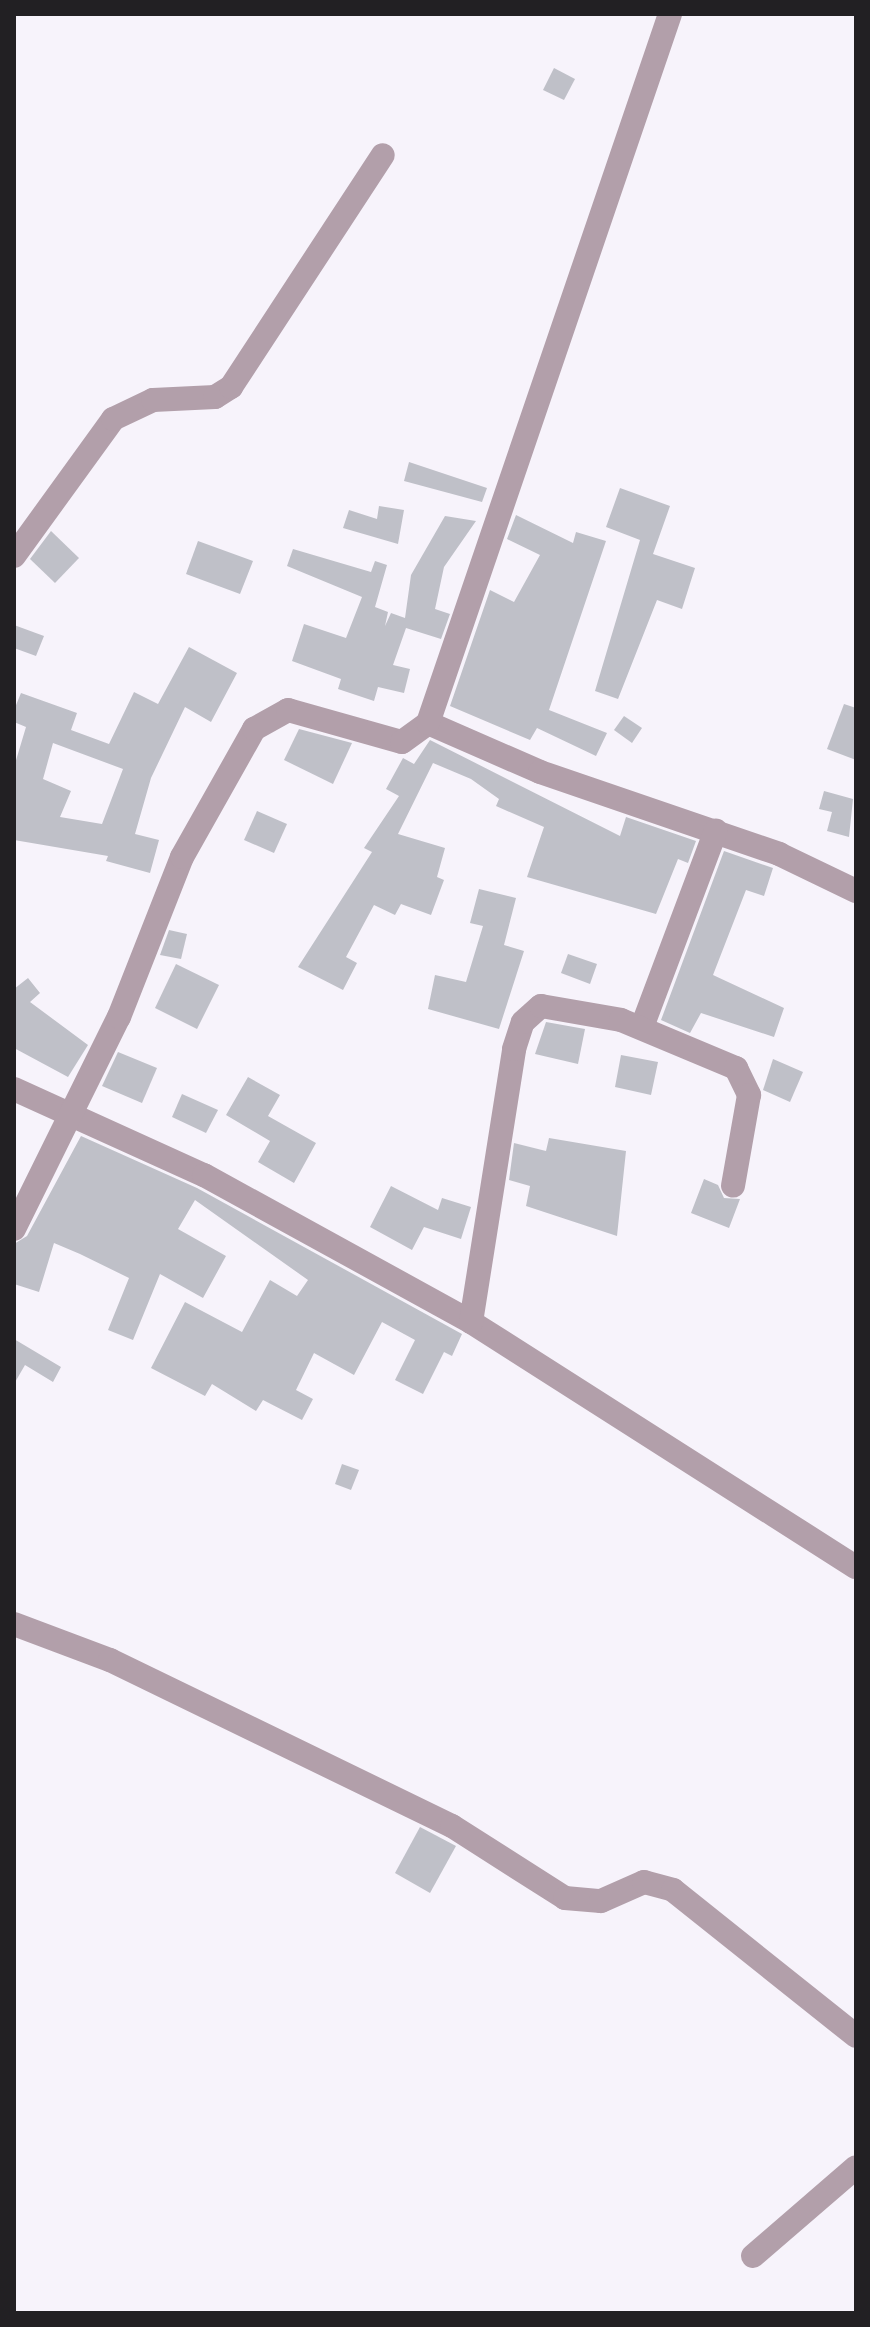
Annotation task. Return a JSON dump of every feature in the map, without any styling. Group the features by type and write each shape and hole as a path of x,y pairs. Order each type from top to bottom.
{"street":[{"path":"14,1229 72,1115 182,857 254,729 288,710 402,742 428,723 670,14"},
{"path":"14,556 113,419 153,400 215,397 231,387 383,155"},
{"path":"428,723 540,772 716,830 856,891"},
{"path":"642,1027 716,830"},
{"path":"471,1322 523,1022 552,1003 642,1027 744,1076 749,1095 733,1186"},
{"path":"14,1089 204,1175 471,1322 856,1567"},
{"path":"14,1624 110,1660 452,1826 565,1898 601,1901 644,1882 673,1890 856,2036"},
{"path":"753,2256 856,2167"}],"building":[{"path":"554,68 575,79 564,100 543,90"},
{"path":"409,462 487,488 482,502 404,481"},
{"path":"620,488 670,506 653,554 695,568 682,609 657,600 618,699 595,691 640,540 606,527"},
{"path":"379,506 404,510 398,544 343,528 349,510 377,519"},
{"path":"516,515 573,543 576,532 606,541 549,710 607,733 596,756 537,728 530,740 450,706 490,590 514,602 540,555 507,539"},
{"path":"445,516 476,521 444,567 435,609 450,614 441,639 406,628 393,665 410,669 404,693 378,687 374,701 338,689 341,679 292,661 304,624 346,638 362,597 287,566 293,549 371,572 375,561 387,565 375,607 388,612 385,626 391,613 405,618 411,575"},
{"path":"51,531 79,558 55,583 30,559"},
{"path":"198,541 253,561 240,594 186,574"},
{"path":"14,625 44,636 36,656 14,648"},
{"path":"189,647 237,673 211,722 185,707 151,778 135,834 159,840 150,873 106,861 108,856 14,840 14,767 26,727 14,722 14,710 21,693 77,713 71,730 109,744 134,692 158,704","holes":["53,743 123,769 102,824 60,817 71,791 43,779"]},
{"path":"844,704 856,708 856,760 827,749"},
{"path":"624,716 642,728 632,743 614,730"},
{"path":"299,729 352,743 333,784 284,760"},
{"path":"430,740 620,836 626,817 696,841 688,863 678,859 656,914 527,877 544,827 496,806 499,799 471,779 433,763 398,834 445,848 437,877 444,880 431,915 401,904 395,915 374,905 346,957 357,963 343,990 298,967 372,852 364,848 399,796 386,789 403,758 414,764"},
{"path":"824,791 853,799 849,837 827,831 832,812 819,809"},
{"path":"257,811 287,824 274,853 244,840"},
{"path":"724,851 773,868 764,896 746,890 713,975 784,1008 774,1037 701,1013 690,1033 661,1020"},
{"path":"479,889 516,898 504,945 524,951 499,1029 428,1009 435,975 466,982 483,926 470,923"},
{"path":"169,930 187,934 181,959 160,955"},
{"path":"568,954 597,964 590,984 561,973"},
{"path":"176,964 219,985 197,1029 155,1008"},
{"path":"28,978 40,993 30,1002 88,1045 68,1077 14,1048 14,989"},
{"path":"546,1022 585,1029 578,1064 535,1054"},
{"path":"118,1052 157,1068 142,1103 102,1086"},
{"path":"621,1055 658,1062 651,1095 615,1087"},
{"path":"773,1059 803,1072 790,1102 763,1090"},
{"path":"248,1077 280,1095 268,1116 316,1143 294,1183 258,1162 270,1141 226,1115"},
{"path":"182,1094 218,1110 206,1133 172,1117"},
{"path":"81,1136 197,1188 462,1334 452,1356 444,1352 423,1394 395,1380 415,1340 382,1322 354,1375 314,1353 296,1390 313,1399 302,1420 263,1400 256,1411 212,1384 205,1396 151,1368 185,1302 242,1332 270,1280 297,1296 308,1280 195,1200 178,1229 226,1256 203,1298 160,1274 133,1340 108,1330 129,1278 80,1254 54,1243 39,1292 14,1284 14,1244 27,1236"},
{"path":"549,1138 626,1151 617,1236 526,1206 530,1186 509,1180 514,1143 546,1151"},
{"path":"704,1179 718,1185 724,1198 740,1199 729,1228 691,1213"},
{"path":"391,1186 438,1210 442,1198 471,1207 461,1239 424,1227 412,1250 370,1227"},
{"path":"14,1339 61,1367 53,1382 25,1365 14,1384"},
{"path":"342,1464 359,1470 351,1490 335,1484"},
{"path":"420,1827 456,1846 430,1893 395,1873"}]}
